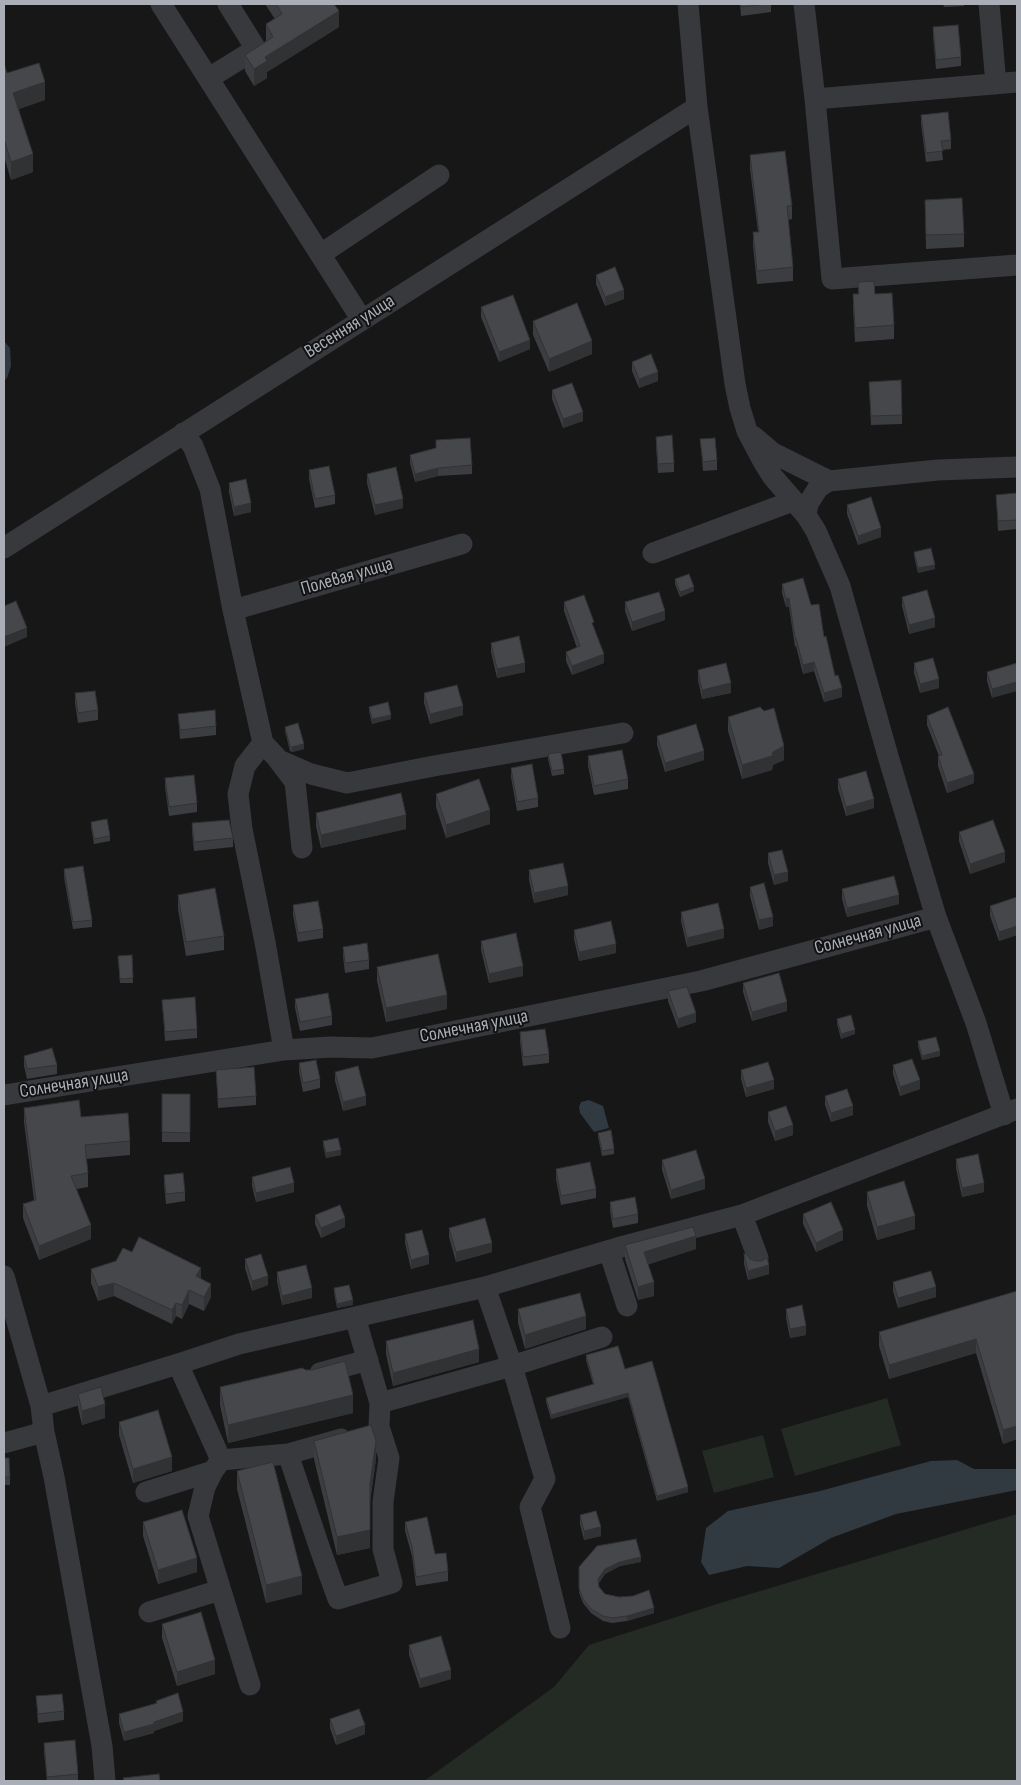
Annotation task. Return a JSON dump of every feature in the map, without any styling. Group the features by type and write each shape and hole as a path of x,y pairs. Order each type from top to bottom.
{"street":[{"path":"162,4 362,320"},
{"path":"209,78 256,48 228,4"},
{"path":"41,1406 239,1344 486,1287 742,1215 1011,1112 936,916 840,586 820,538 800,508 773,477 747,431 735,384 697,107 688,4"},
{"path":"804,4 832,279 1017,265"},
{"path":"815,99 1007,83 989,4"},
{"name":"Весенняя улица","path":"4,548 697,107"},
{"path":"321,254 439,175"},
{"path":"747,431 773,453 829,481"},
{"path":"183,433 193,446 210,489 232,610 263,743 279,760 295,782 302,848"},
{"path":"653,553 800,508 808,504 818,488 829,481 938,470 1017,467"},
{"name":"Полевая улица","path":"232,610 462,544"},
{"path":"279,760 311,774 347,784 434,766 623,733"},
{"path":"263,743 245,766 238,794 242,829 284,1050"},
{"name":"Солнечная улица","path":"4,1095 284,1050 330,1047 372,1048 701,981 936,916"},
{"path":"742,1215 758,1258"},
{"path":"609,1251 627,1306"},
{"path":"4,1276 41,1406 44,1432 56,1487 100,1736 105,1781"},
{"path":"486,1287 512,1366 545,1480 530,1507 560,1628"},
{"path":"288,1454 338,1599 392,1583 383,1549 383,1502 389,1458 379,1427 380,1403 355,1317"},
{"path":"380,1403 512,1366 602,1337"},
{"path":"308,1376 368,1360"},
{"path":"178,1364 217,1465 205,1487 198,1516 250,1685"},
{"path":"146,1492 217,1465 288,1454 379,1427"},
{"path":"4,1443 44,1432"},
{"path":"149,1612 220,1590"}],"shaded area":[{"path":"4,341 10,348 11,366 4,381"},
{"path":"589,1100 603,1106 609,1128 594,1132 580,1113 579,1107 581,1102"},
{"path":"887,1398 901,1445 795,1476 781,1429"},
{"path":"763,1435 774,1477 714,1493 702,1451"},
{"path":"957,1460 974,1469 1017,1469 1017,1490 896,1514 831,1538 779,1568 747,1566 709,1575 701,1562 706,1528 728,1511 820,1491 931,1461"},
{"path":"1017,1514 1017,1781 424,1781 554,1687 589,1645 717,1604"}],"building":[{"path":"276,4 334,4 339,11 265,57 267,61 254,69 245,55 273,37 266,24 282,14"},
{"path":"741,4 766,4 741,7"},
{"path":"958,25 961,57 936,60 933,27"},
{"path":"4,63 7,73 39,63 45,82 13,93 33,154 11,162 4,139"},
{"path":"948,112 951,140 941,141 943,151 926,153 921,115"},
{"path":"785,151 792,206 787,206 793,267 757,271 753,232 759,232 750,155"},
{"path":"962,198 964,234 926,235 925,200"},
{"path":"615,267 624,290 605,297 596,275"},
{"path":"874,281 875,294 892,293 894,325 855,328 853,294 859,294 858,282"},
{"path":"513,295 530,340 499,352 481,307"},
{"path":"577,303 592,341 549,359 533,321"},
{"path":"651,354 658,372 639,379 632,362"},
{"path":"901,380 902,415 871,416 869,382"},
{"path":"572,383 583,412 563,419 552,390"},
{"path":"672,435 674,463 658,464 656,437"},
{"path":"470,438 472,465 438,468 415,474 410,455 436,448 436,440"},
{"path":"715,438 717,460 703,462 700,439"},
{"path":"329,466 335,495 315,499 309,470"},
{"path":"396,467 403,499 375,505 367,474"},
{"path":"246,479 251,503 234,507 229,483"},
{"path":"1017,493 1017,520 998,521 996,495"},
{"path":"871,497 881,528 858,536 847,505"},
{"path":"931,548 935,565 918,568 914,552"},
{"path":"689,574 694,587 680,592 675,579"},
{"path":"803,578 811,605 819,604 824,637 826,636 835,676 838,675 842,688 824,693 814,662 803,665 795,638 789,598 786,599 782,584"},
{"path":"927,590 935,618 909,625 902,597"},
{"path":"659,592 665,611 632,622 625,602"},
{"path":"584,595 604,654 572,666 566,652 580,646 564,602"},
{"path":"16,601 27,628 4,637 4,606"},
{"path":"519,636 525,663 497,669 491,643"},
{"path":"933,658 939,679 920,684 914,663"},
{"path":"726,663 731,683 702,690 698,670"},
{"path":"1017,663 1017,682 992,689 987,672"},
{"path":"457,685 463,706 430,714 424,693"},
{"path":"95,691 98,710 78,713 75,693"},
{"path":"388,702 391,715 372,719 369,707"},
{"path":"760,707 764,711 774,708 784,746 773,752 772,756 742,765 728,717"},
{"path":"948,707 974,774 947,783 938,756 942,755 927,716"},
{"path":"215,710 216,726 180,730 178,714"},
{"path":"298,723 304,744 292,747 290,746 285,727"},
{"path":"696,724 704,751 665,763 657,736"},
{"path":"622,750 628,779 594,786 588,756"},
{"path":"561,752 564,769 552,771 548,754"},
{"path":"532,764 538,798 517,802 511,768"},
{"path":"866,771 874,799 846,807 838,779"},
{"path":"194,775 197,803 169,807 165,778"},
{"path":"479,779 490,810 446,825 436,794"},
{"path":"401,793 406,815 321,835 316,813"},
{"path":"107,819 110,836 94,839 91,822"},
{"path":"229,820 233,838 194,842 192,823"},
{"path":"993,820 1005,852 970,864 959,832"},
{"path":"782,850 788,872 774,875 768,853"},
{"path":"563,863 568,886 534,893 529,870"},
{"path":"83,866 92,920 73,922 64,869"},
{"path":"894,876 899,895 847,908 842,889"},
{"path":"764,883 773,917 759,920 750,887"},
{"path":"215,888 224,936 186,942 178,895"},
{"path":"1017,897 1017,926 999,932 990,906"},
{"path":"318,901 323,929 298,933 293,905"},
{"path":"718,903 724,929 687,938 681,912"},
{"path":"611,921 616,944 579,952 574,930"},
{"path":"516,933 523,966 489,974 481,941"},
{"path":"367,943 369,960 345,963 343,947"},
{"path":"438,954 447,995 386,1008 377,967"},
{"path":"132,955 133,978 120,979 118,956"},
{"path":"779,973 787,1002 752,1012 743,983"},
{"path":"687,987 696,1013 678,1019 668,991"},
{"path":"328,993 332,1016 300,1022 295,999"},
{"path":"195,997 197,1029 165,1032 162,1000"},
{"path":"851,1015 855,1030 841,1034 837,1019"},
{"path":"545,1029 549,1054 523,1057 520,1032"},
{"path":"936,1037 940,1051 922,1056 918,1041"},
{"path":"52,1048 57,1065 27,1069 24,1056"},
{"path":"912,1059 920,1080 900,1087 893,1065"},
{"path":"316,1060 320,1079 303,1083 299,1063"},
{"path":"768,1062 774,1080 746,1088 741,1070"},
{"path":"358,1066 366,1096 343,1102 335,1072"},
{"path":"254,1067 256,1096 218,1099 216,1070"},
{"path":"847,1089 853,1106 831,1113 825,1096"},
{"path":"162,1094 190,1094 190,1133 162,1132"},
{"path":"79,1100 81,1117 128,1113 130,1141 85,1145 88,1173 71,1176 91,1225 39,1246 23,1204 36,1200 24,1108"},
{"path":"786,1106 793,1125 775,1131 768,1112"},
{"path":"611,1130 614,1149 602,1151 598,1133"},
{"path":"338,1138 341,1150 326,1153 323,1141"},
{"path":"696,1150 705,1179 671,1190 662,1160"},
{"path":"978,1154 984,1183 962,1188 956,1159"},
{"path":"590,1162 596,1189 561,1196 556,1169"},
{"path":"290,1167 294,1183 256,1193 252,1177"},
{"path":"183,1173 185,1192 166,1194 164,1175"},
{"path":"904,1181 915,1216 877,1227 867,1192"},
{"path":"635,1197 638,1214 613,1219 610,1202"},
{"path":"831,1202 843,1230 816,1243 803,1214"},
{"path":"340,1205 345,1218 321,1228 315,1215"},
{"path":"485,1218 492,1243 456,1252 449,1228"},
{"path":"693,1227 696,1236 644,1252 654,1282 638,1287 625,1245"},
{"path":"422,1230 429,1255 411,1260 405,1234"},
{"path":"139,1237 201,1268 196,1276 211,1284 204,1297 189,1290 182,1305 176,1303 172,1310 114,1283 98,1287 91,1269 116,1261 123,1248 132,1252"},
{"path":"261,1254 268,1276 252,1281 245,1259"},
{"path":"744,1254 756,1261 762,1261 767,1258 769,1265 748,1271"},
{"path":"306,1265 312,1288 282,1296 277,1272"},
{"path":"931,1271 936,1287 898,1298 893,1282"},
{"path":"349,1285 353,1300 337,1304 334,1288"},
{"path":"1017,1291 1017,1426 1003,1430 976,1339 889,1365 879,1332"},
{"path":"580,1293 586,1316 525,1335 518,1309"},
{"path":"802,1305 806,1326 790,1329 786,1309"},
{"path":"473,1320 479,1349 393,1373 386,1341"},
{"path":"618,1346 625,1369 652,1361 688,1487 657,1496 628,1393 551,1415 546,1398 594,1384 586,1355"},
{"path":"345,1361 353,1395 228,1425 220,1387 302,1368 312,1370"},
{"path":"101,1387 105,1404 82,1411 78,1394"},
{"path":"158,1410 172,1457 133,1469 119,1422"},
{"path":"371,1425 376,1441 370,1484 370,1530 337,1537 314,1441"},
{"path":"4,1458 9,1458 10,1477 4,1477"},
{"path":"273,1462 302,1576 266,1585 237,1471"},
{"path":"182,1510 197,1558 158,1570 143,1522"},
{"path":"596,1511 601,1527 584,1531 580,1515"},
{"path":"427,1517 435,1554 446,1553 448,1571 416,1577 412,1547 405,1522"},
{"path":"636,1539 641,1557 620,1562 605,1569 598,1579 599,1587 605,1594 619,1597 633,1596 649,1590 654,1608 627,1616 612,1618 603,1616 591,1609 583,1599 579,1588 579,1567 597,1546"},
{"path":"201,1612 215,1660 177,1672 162,1624"},
{"path":"441,1636 451,1670 420,1679 409,1645"},
{"path":"178,1693 183,1712 154,1722 154,1724 124,1732 119,1714 157,1703 156,1701"},
{"path":"62,1694 64,1711 38,1714 36,1696"},
{"path":"359,1709 365,1725 336,1736 330,1719"},
{"path":"75,1740 78,1774 47,1777 44,1743"},
{"path":"159,1774 160,1781 124,1781 123,1778"}]}
